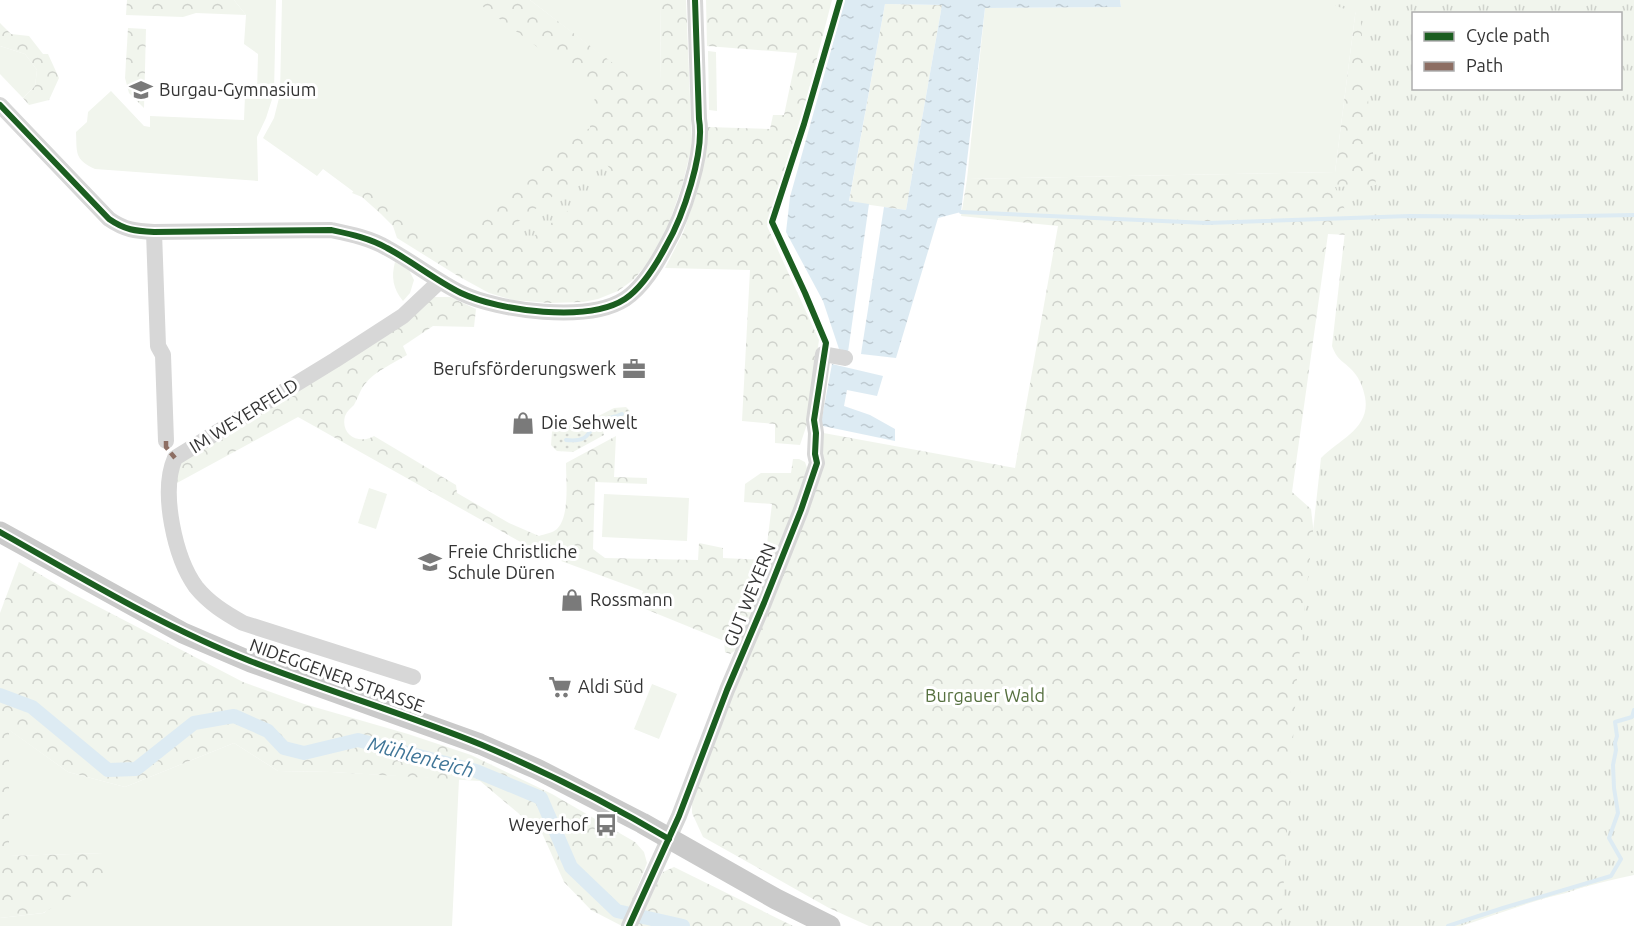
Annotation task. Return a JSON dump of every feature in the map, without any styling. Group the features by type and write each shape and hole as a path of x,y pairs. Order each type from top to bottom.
{"main road":[{"name":"NIDEGGENER STRASSE","path":"0,532 183,633 251,662 480,744 537,769 830,926"}],"street":[{"path":"0,105 109,219 132,231 331,230 386,247 439,282 487,303 513,309 548,312 584,312 604,309 625,299 654,268 675,230 690,189 699,148 700,127 695,0"},
{"path":"154,232 158,346 163,355 166,441"},
{"name":"IM WEYERFELD","path":"413,677 243,623 211,603 196,587 187,572 172,532 170,482 171,467 175,458 403,316 439,282"},
{"name":"GUT WEYERN","path":"669,839 801,510 817,463 814,420 823,354 845,358"},
{"path":"629,926 669,839"}],"green space":[{"path":"127,0 234,0 246,15 196,13 183,17 126,15"},
{"path":"234,0 276,0 274,93 257,137 258,181 95,169 83,162 78,155 76,132 87,122 88,112 111,91 144,126 150,127 150,116 244,120 245,95 257,92 258,54 244,44 246,15"},
{"path":"282,0 480,0 644,122 457,267 361,185 354,192 323,169 317,176 263,138 274,118 280,94"},
{"path":"474,0 530,0 652,93 661,84 660,0 686,0 692,146 682,186 668,226 647,264 633,280 618,291 583,302 549,303 513,300 489,293 397,238 393,226 381,214 362,197 352,193 360,183 447,255 508,186 554,148 590,128 591,107 598,92"},
{"path":"530,0 660,0 661,85 652,94"},
{"path":"706,0 832,0 789,167 767,226 819,340 807,424 800,445 775,443 775,424 742,421 750,270 665,268 683,233 697,192 707,127 770,129 773,115 784,115 797,53 707,46"},
{"path":"1120,0 1357,0 1335,172 967,179 985,8 1121,7"},
{"path":"1318,0 1634,0 1634,870 1459,926 1281,926 1297,677 1321,458 1359,425 1366,408 1363,388 1359,380 1337,356 1332,346 1347,214 1335,187 1376,185 1360,14"},
{"name":"Burgauer Wald","path":"1357,0 1418,0 1415,12 1412,12 1412,90 1417,90 1634,249 1328,234 1292,492 1311,509 1314,535 1634,661 1634,875 1547,898 1462,926 869,926 829,908 703,837 692,813 692,791 769,604 818,432 1015,468 1058,226 961,216 967,179 1335,172"},
{"path":"885,4 942,5 906,210 849,202"},
{"path":"0,23 11,34 29,36 43,54 48,54 59,78 49,100 29,105 23,98 35,86 37,70 25,54 0,46"},
{"path":"128,28 146,29 144,108 129,93 125,78"},
{"path":"0,46 25,54 37,70 35,86 23,98 0,74"},
{"path":"708,51 716,52 717,111 709,110"},
{"path":"603,159 615,176 523,244 511,227"},
{"path":"395,262 409,270 414,280 410,293 403,301 394,283"},
{"path":"434,297 450,297 476,309 474,327 433,326 403,346 407,355 379,371 363,386 354,405 345,416 345,428 357,439 368,439 374,436 456,485 457,493 509,523 539,536 557,529 566,507 566,463 616,436 614,477 647,478 647,484 595,482 593,549 605,558 698,560 699,543 723,548 723,558 765,560 772,504 744,502 745,484 761,473 791,473 793,459 805,462 807,468 791,516 736,650 730,654 725,652 724,641 638,606 643,591 542,554 298,417 177,483 177,465"},
{"path":"626,407 630,411 630,417 603,431 604,435 573,452 557,451 551,445 552,432 560,424 581,425 614,408"},
{"path":"369,488 387,494 376,529 358,523"},
{"path":"604,494 689,498 687,541 602,537"},
{"path":"19,562 70,592 243,682 304,704 471,755 552,794 635,842 644,852 647,863 622,926 591,910 564,882 542,833 480,781 278,771 234,743 125,787 68,772 9,730 9,856 103,853 112,872 43,913 0,918 0,613"},
{"path":"652,684 677,694 659,739 634,729"},
{"path":"8,729 68,772 125,787 234,743 278,771 459,779 452,926 0,926 0,918 44,913 103,853 9,856"},
{"path":"674,867 793,926 635,926 663,872"}],"water":[{"path":"845,0 1120,0 1121,7 985,8 961,212 938,218 896,358 861,354 884,207 906,210 942,5 885,4 849,201 869,204 848,352 839,349 823,301 786,232 790,197"},
{"path":"832,364 883,376 877,396 847,390 844,406 870,415 895,429 895,441 823,426 821,423"}],"waterway":[{"path":"961,212 1207,223 1410,216 1634,215"},
{"path":"566,440 581,439 597,423 622,414"},
{"name":"Mühlenteich","path":"0,695 32,707 108,770 136,769 194,723 234,716 268,731 284,748 304,753 358,740 476,771 541,798 571,867 617,911 683,926"},
{"path":"1448,926 1611,876 1621,859 1609,838 1618,813 1613,765 1617,736 1615,722 1632,717 1634,710"}],"marked path":[{"path":"166,441 166,447 175,458"}],"cycle path":[{"path":"0,105 109,219 125,228 154,232 331,230 360,237 397,253 451,288 477,299 497,305 543,312 589,311 625,299 643,282 673,234 685,202 696,166 700,133 695,0"},
{"path":"629,926 679,816 727,690 801,510 817,463 814,420 826,343 772,222 804,124 840,0"},
{"path":"0,532 123,601 218,648 482,745 577,789 669,839"}],"place":[{"name":"Burgau-Gymnasium","path":"141,90"},
{"name":"Berufsförderungswerk","path":"634,369"},
{"name":"Die Sehwelt","path":"523,423"},
{"name":"Freie Christliche Schule Düren","path":"430,562"},
{"name":"Rossmann","path":"572,600"},
{"name":"Aldi Süd","path":"560,687"},
{"name":"Weyerhof","path":"606,825"}]}
